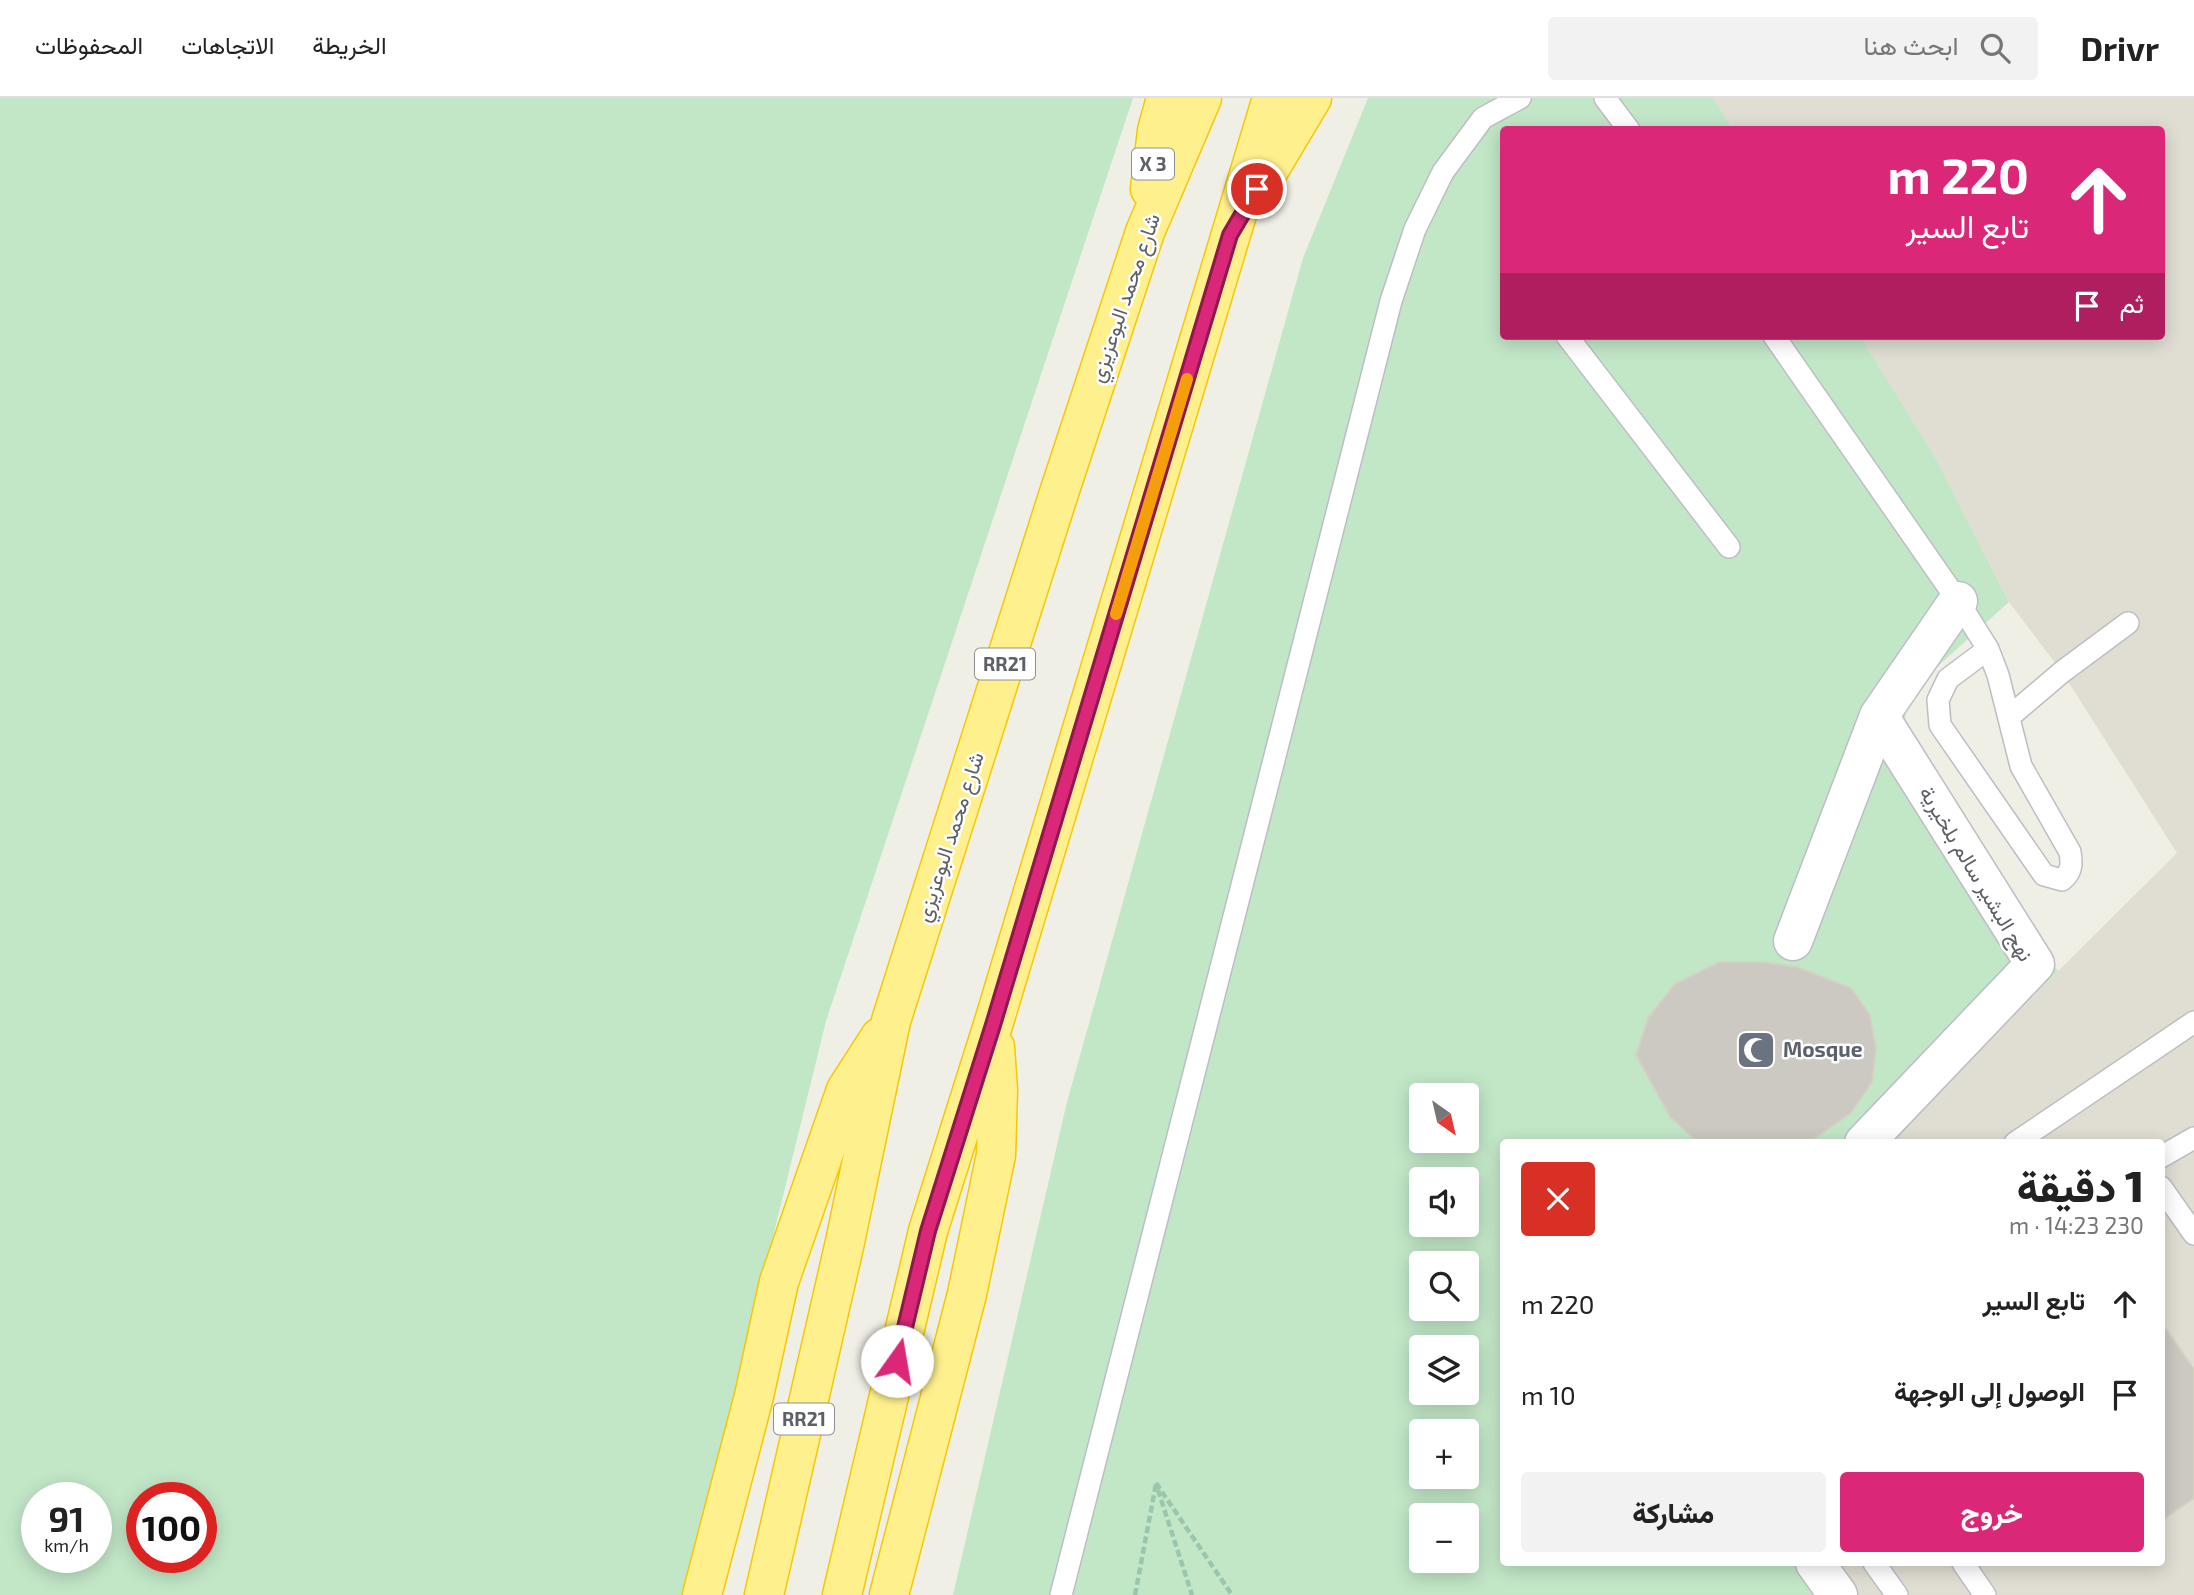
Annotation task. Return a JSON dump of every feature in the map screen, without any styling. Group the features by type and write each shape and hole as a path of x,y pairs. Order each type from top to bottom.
{"highway":[{"name":"شارع محمد البوعزيزي","path":"764,1595 845,1242 891,1021 1145,232 1202,98"},
{"path":"842,1595 928,1231 993,1025 1272,98"},
{"path":"1230,235 1312,98"},
{"name":"X 3","path":"1145,232 1160,109"},
{"path":"702,1595 754,1396 779,1282 845,1090 891,1021"},
{"path":"889,1595 967,1294 996,1155 998,1090 993,1025"}],"street":[{"path":"1793,941 1879,716 1958,601"},
{"name":"نهج البشير سالم بلخيرية","path":"1868,1139 2035,964 1879,716"},
{"path":"1817,1566 1838,1595"}],"lane":[{"path":"1061,1595 1391,301 1415,229 1443,172 1483,118 1520,98"},
{"path":"1605,98 1626,126"},
{"path":"1570,340 1729,547"},
{"path":"1777,340 1958,601 1988,649 1998,675 2021,766 2070,852 2072,862 2069,874 2062,880 2044,875 1940,725 1938,700 1948,679 1988,649"},
{"path":"2009,717 2128,623"},
{"path":"2021,1139 2194,1022"},
{"path":"2165,1155 2194,1138"},
{"path":"2165,1193 2194,1234"},
{"path":"1876,1566 1897,1595"},
{"path":"1965,1566 1985,1595"}],"path":[{"path":"1135,1595 1156,1483"},
{"path":"1156,1483 1192,1595"},
{"path":"1156,1483 1233,1595"}],"shaded area":[{"path":"1713,98 2194,98 2194,1595 1838,1595 1817,1566 2165,1566 2165,1139 1889,1139 2177,853 2062,672 2009,602 1934,455 1862,340 2165,340 2165,126 1731,126"}],"green space":[{"path":"0,98 1133,98 826,1021 685,1595 0,1595"},
{"path":"1368,98 1713,98 1731,126 1500,126 1500,340 1862,340 1934,455 2009,602 1907,694 1904,736 2058,971 1889,1139 1500,1139 1500,1566 1835,1566 1855,1595 953,1595 1067,1102 1303,258"}],"building":[{"path":"1719,962 1764,962 1797,967 1851,988 1870,1015 1876,1049 1872,1082 1851,1113 1812,1139 1695,1139 1670,1117 1636,1055 1648,1018 1675,984"},
{"path":"2165,1328 2194,1369 2194,1498 2165,1518"}],"slow traffic":[{"path":"1116,614 1187,379"}],"place":[{"name":"Mosque","path":"1756,1050"}],"route":[{"path":"897,1361 928,1231 993,1025 1230,235 1257,189"}]}
